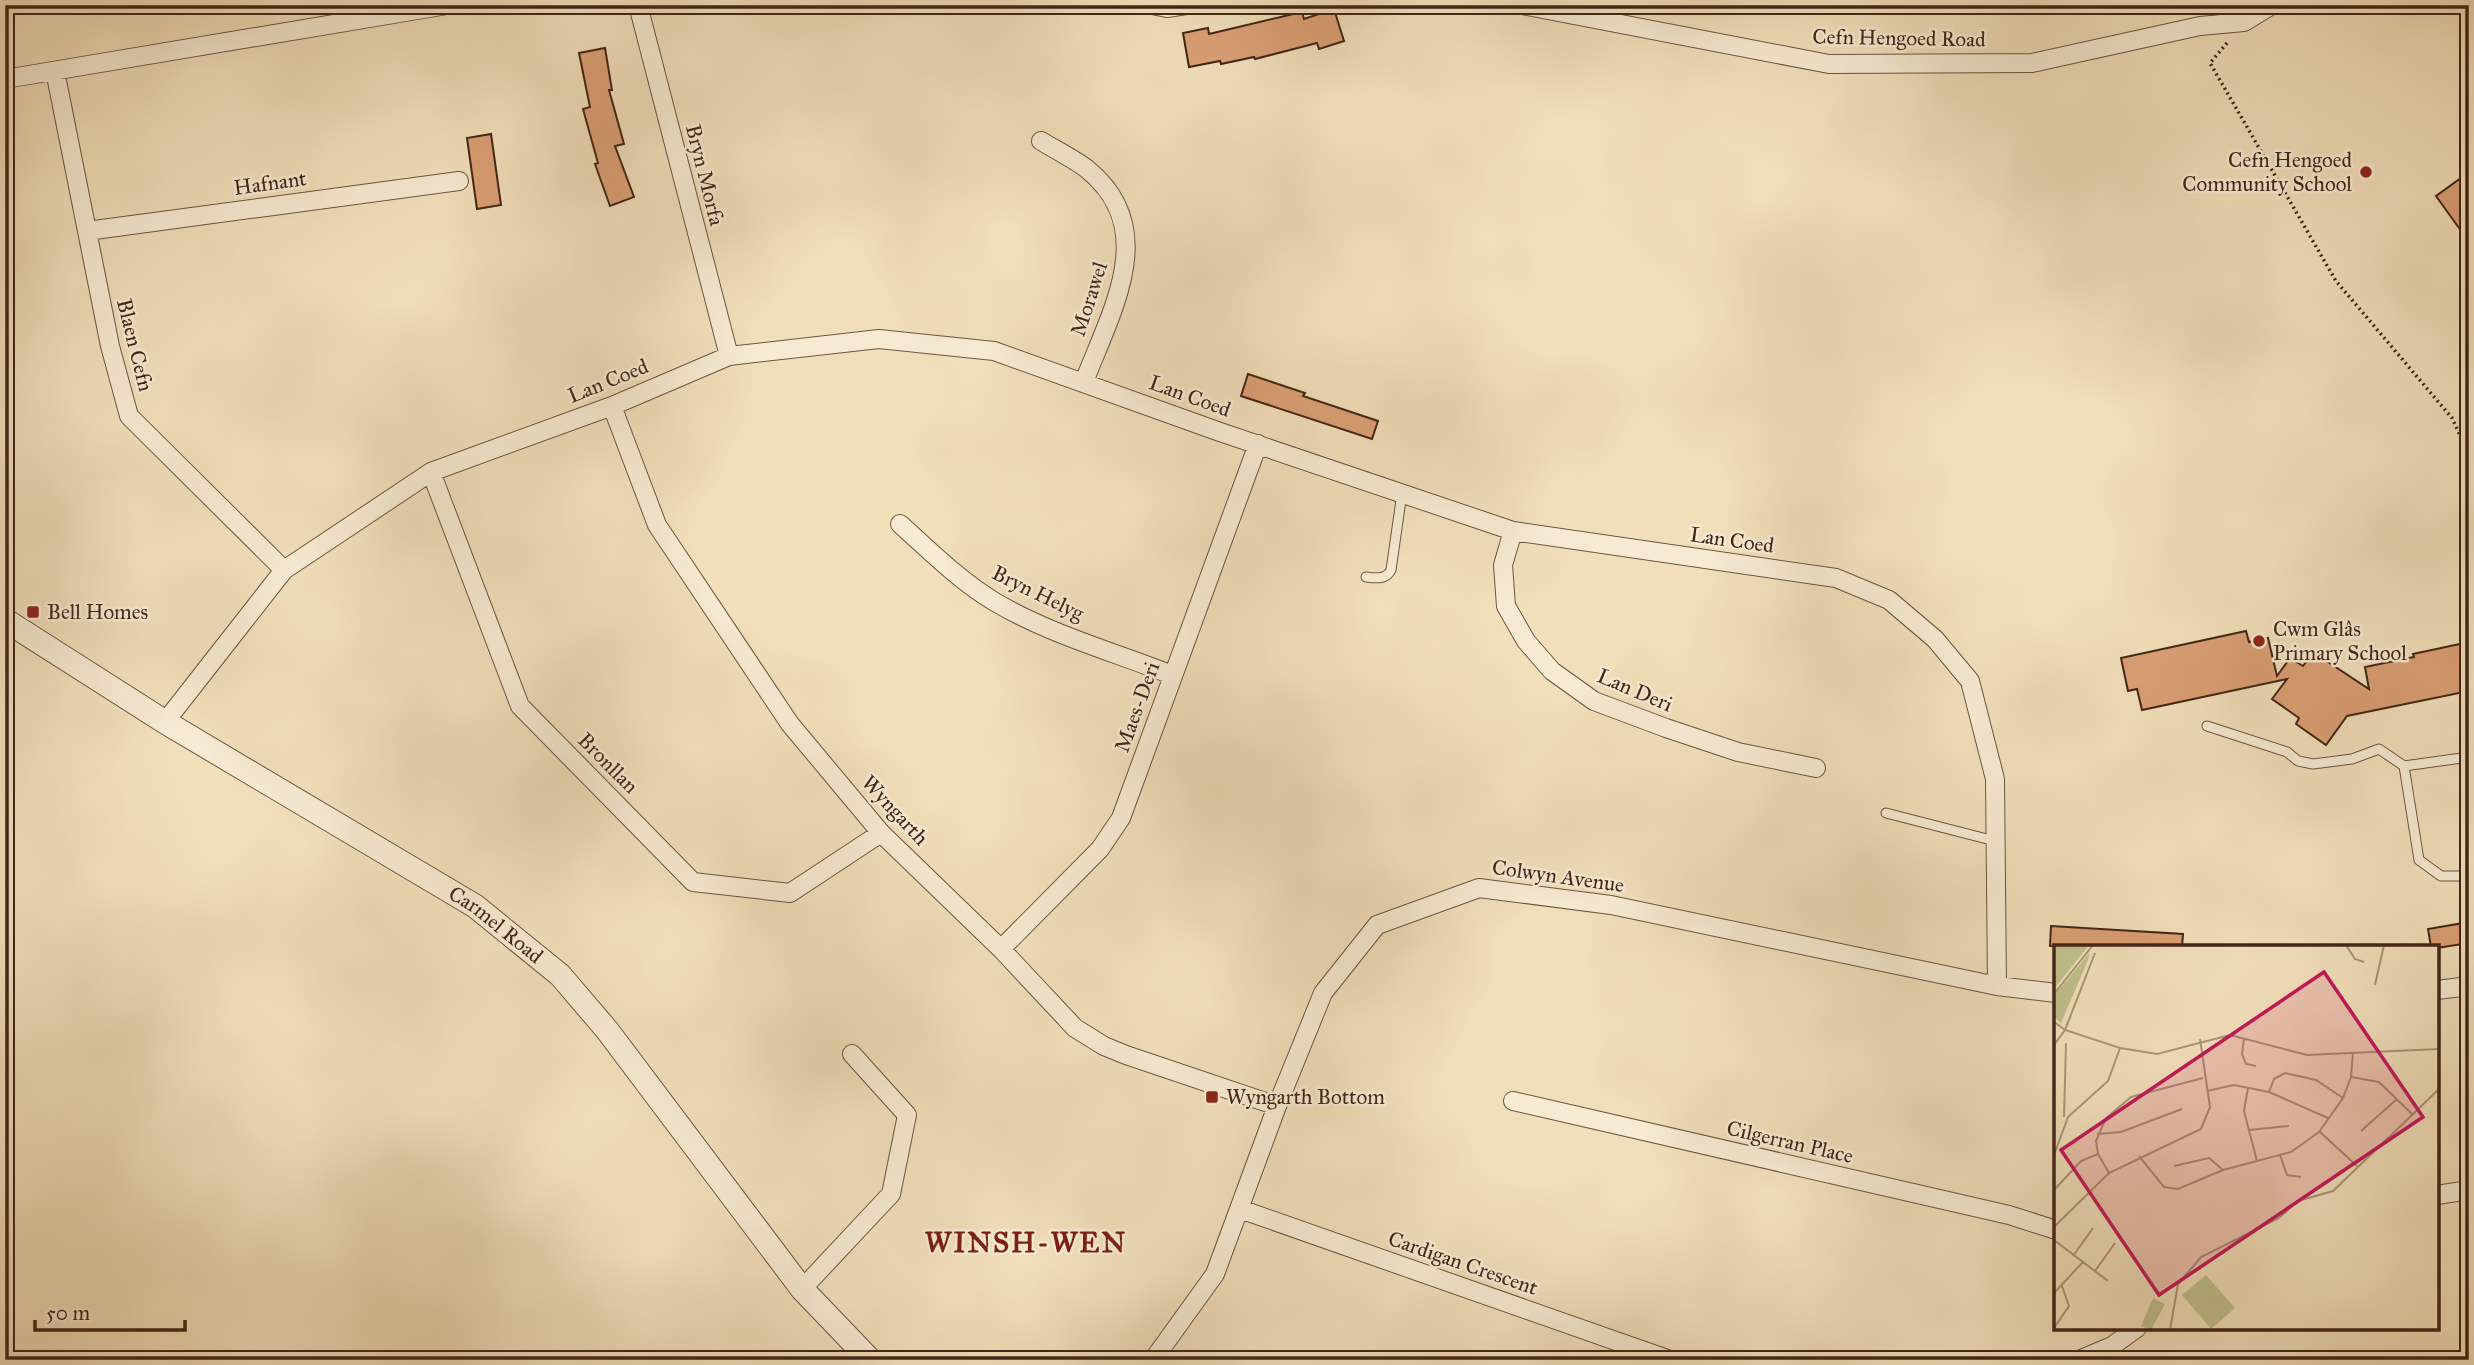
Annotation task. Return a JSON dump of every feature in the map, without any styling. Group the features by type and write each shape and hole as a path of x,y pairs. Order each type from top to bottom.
{"street":[{"path":"5,79 447,5"},
{"name":"Bryn Morfa","path":"638,5 729,356"},
{"path":"1152,5 1167,8 1186,5"},
{"name":"Cefn Hengoed Road","path":"1522,5 1829,64 2032,63 2200,26 2244,22 2272,5"},
{"name":"Blaen Cefn","path":"55,71 110,346 129,416 284,570"},
{"name":"Morawel","path":"1041,141 1087,169 1110,191 1124,218 1128,244 1123,278 1084,382"},
{"name":"Hafnant","path":"87,231 459,181"},
{"name":"Lan Coed","path":"165,722 284,570 431,472 612,406 729,356 879,339 994,352 1513,530 1836,578 1889,600 1935,639 1970,681 1995,779 1997,986"},
{"name":"Wyngarth","path":"612,406 657,525 790,724 881,833 1001,949 1075,1028 1104,1046 1277,1106"},
{"name":"Maes-Deri","path":"1001,949 1100,849 1121,818 1258,444"},
{"name":"Bronllan","path":"431,472 520,706 693,881 790,893 881,833"},
{"name":"Bryn Helyg","path":"900,524 963,579 995,602 1046,626 1172,675"},
{"name":"Lan Deri","path":"1513,530 1503,565 1506,606 1526,641 1552,670 1594,701 1654,724 1738,752 1816,768"},
{"name":"Carmel Road","path":"5,620 165,722 475,906 560,975 607,1030 802,1289 870,1360"},
{"name":"Colwyn Avenue","path":"1153,1360 1215,1274 1277,1106 1323,993 1377,925 1479,888 1611,905 1997,986 2054,993"},
{"path":"2439,990 2469,986"},
{"path":"802,1289 891,1194 908,1115 852,1054"},
{"name":"Cilgerran Place","path":"1513,1101 2009,1215 2054,1229"},
{"path":"2439,1195 2469,1190"},
{"name":"Cardigan Crescent","path":"1240,1209 1670,1360"},
{"path":"2079,1360 2112,1346 2134,1330"}],"lane":[{"path":"1366,577 1381,578 1391,570 1402,493"},
{"path":"2207,726 2287,752 2298,761 2313,764 2352,759 2379,749 2404,766 2469,757"},
{"path":"2404,766 2419,860 2441,876 2469,876"},
{"path":"1886,813 1995,841"}],"path":[{"path":"2244,22 2210,63 2336,281 2452,418 2469,455"}],"building":[{"path":"1334,9 1344,41 1319,49 1317,43 1255,59 1254,57 1221,64 1220,61 1189,67 1183,33 1208,28 1209,34 1302,12 1304,19"},
{"path":"605,48 612,90 609,90 624,144 615,146 634,197 610,206 595,164 598,163 583,109 590,107 579,53"},
{"path":"491,134 501,205 477,209 467,138"},
{"path":"2461,178 2469,189 2469,242 2436,196"},
{"path":"1248,374 1378,421 1372,439 1241,396"},
{"path":"2246,631 2249,642 2268,638 2277,676 2290,658 2303,666 2313,652 2369,689 2365,667 2469,642 2469,691 2347,716 2326,745 2296,724 2299,718 2272,699 2287,679 2142,710 2137,689 2128,691 2121,658"},
{"path":"2469,922 2469,943 2439,948 2439,945 2431,945 2428,929"},
{"path":"2051,926 2183,934 2182,945 2050,946"}],"place":[{"name":"Cefn Hengoed Community School","path":"2366,172"},
{"name":"Bell Homes","path":"33,612"},
{"name":"Cwm Glâs Primary School","path":"2259,641"},
{"name":"Wyngarth Bottom","path":"1212,1097"}],"district":[{"name":"WINSH-WEN","path":"1026,1242"}]}
